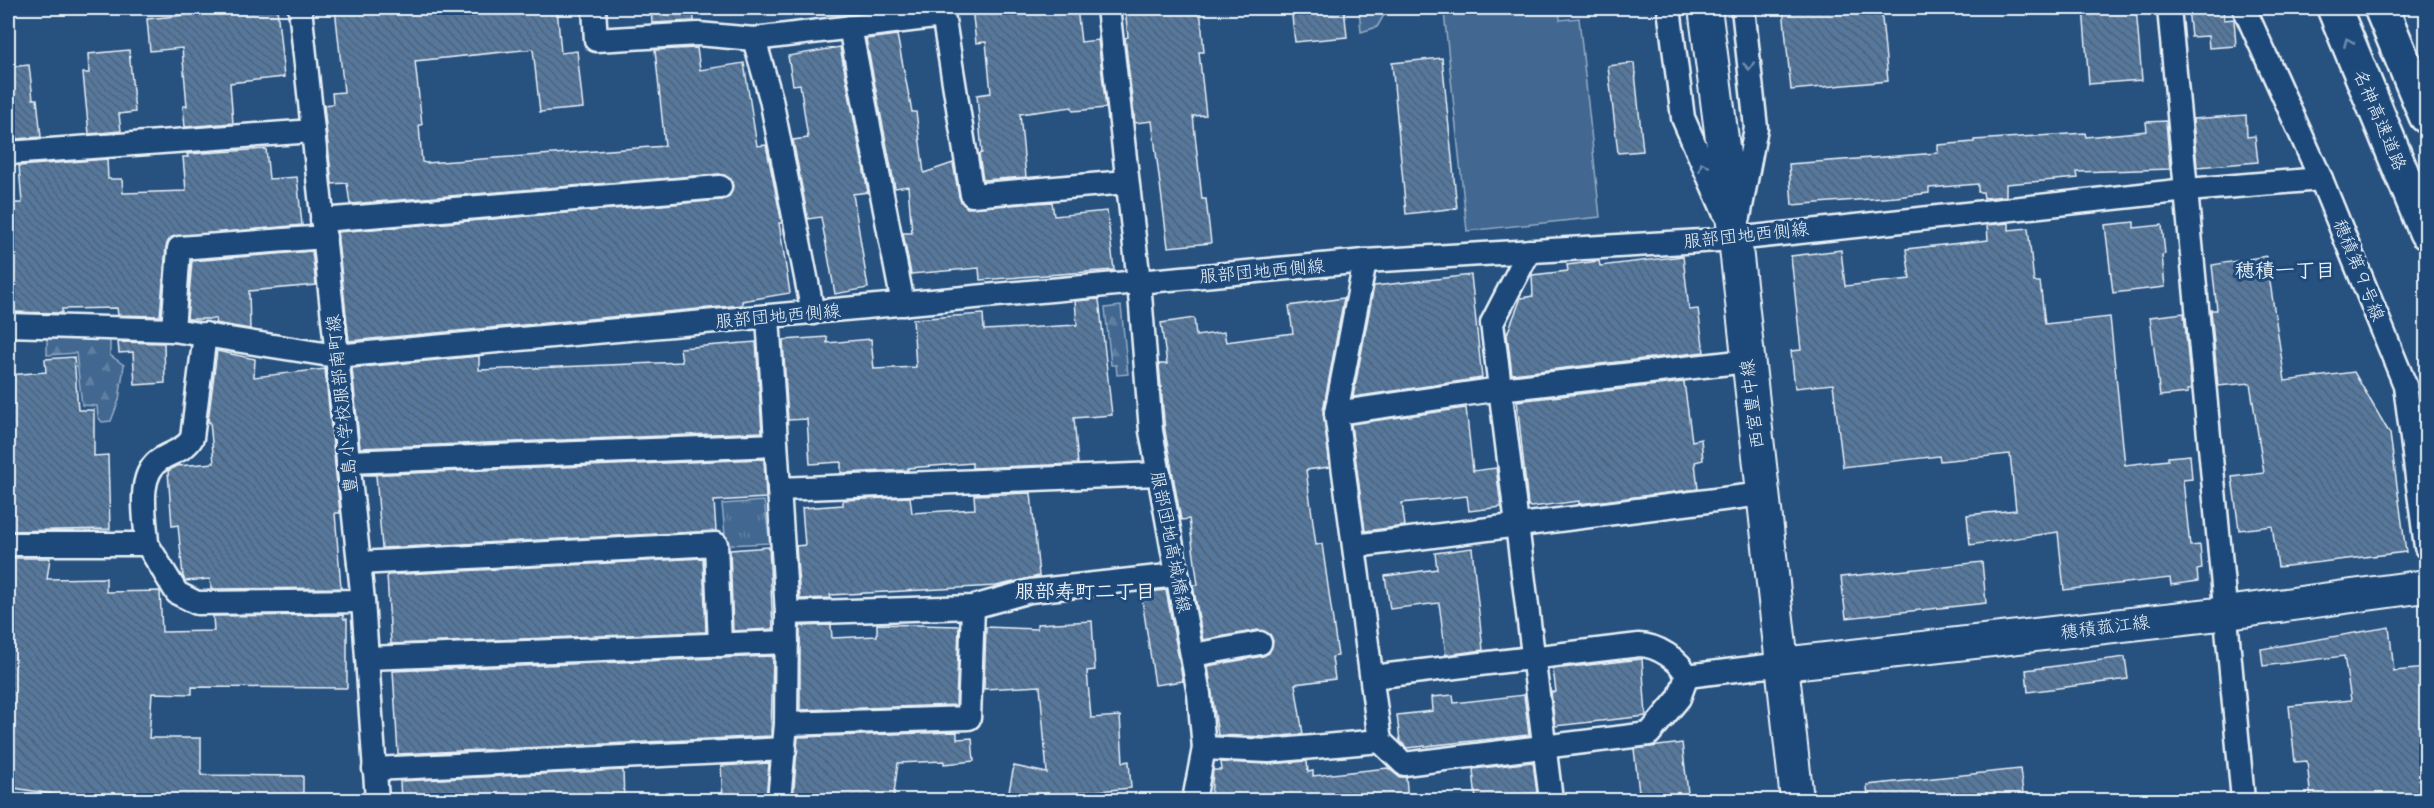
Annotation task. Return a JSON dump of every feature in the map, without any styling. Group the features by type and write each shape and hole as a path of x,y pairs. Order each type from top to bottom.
{"highway":[{"name":"名神高速道路","path":"2334,8 2427,232"},
{"path":"2381,8 2427,116"}],"main road":[{"name":"西宮豊中線","path":"1705,8 1735,239 1797,801"},
{"name":"穂積菰江線","path":"1783,664 2227,613 2427,586"}],"street":[{"name":"豊島小学校服部南町線","path":"300,8 363,601 377,801"},
{"path":"594,8 596,40 698,33 754,39 942,12 972,195 1127,182"},
{"name":"服部団地高城橋線","path":"1108,8 1138,282 1151,431 1176,575 1193,655 1204,748 1194,801"},
{"path":"1669,8 1683,118 1735,239"},
{"path":"1735,239 1756,128 1743,8"},
{"path":"2169,8 2243,801"},
{"name":"穂積第９号線","path":"2244,8 2321,179 2405,385 2427,547"},
{"path":"850,27 903,304"},
{"path":"754,39 771,99 813,313"},
{"path":"8,153 314,131"},
{"name":"服部団地西側線","path":"8,325 173,330 336,356 1365,261 1735,239 2187,190 2321,179"},
{"path":"173,330 179,248 323,228 720,187"},
{"path":"1529,251 1492,323 1551,801"},
{"path":"1365,261 1336,413 1380,741 1404,764 1649,734 1679,698 1687,676"},
{"path":"768,317 787,613 785,749 779,801"},
{"path":"205,334 192,438 184,447 158,460 144,489 147,544 177,593 197,603 363,601"},
{"path":"1336,413 1500,389 1747,361"},
{"path":"348,462 776,445"},
{"path":"779,489 1158,474"},
{"path":"1355,546 1762,494"},
{"path":"8,544 147,544"},
{"path":"359,563 716,544 720,645"},
{"path":"787,613 973,607 1030,591 1176,575"},
{"path":"786,724 969,718 973,607"},
{"path":"368,658 787,642"},
{"path":"1193,655 1260,644"},
{"path":"1372,677 1647,645 1680,665 1687,676"},
{"path":"1687,676 1783,664"},
{"path":"1204,748 1269,751 1380,741"},
{"path":"374,769 785,749"}],"green space":[{"path":"1359,8 1388,8 1377,27 1361,32"},
{"path":"1423,8 1559,8 1560,20 1579,18 1600,217 1467,231 1444,12 1423,14"},
{"path":"1121,306 1128,374 1117,375 1116,365 1111,365 1105,308"},
{"path":"47,337 110,339 110,355 124,365 119,400 111,421 102,422 98,417 97,406 82,405 76,353 47,355"},
{"path":"764,501 770,543 726,545 722,504"}],"building":[{"path":"222,8 277,8 284,77 230,83 233,123 185,127 183,106 187,106 182,48 150,51 147,19 223,11"},
{"path":"335,8 457,8 457,11 557,8 561,53 577,51 583,108 540,112 533,49 415,61 422,125 419,125 422,162 426,163 665,146 655,50 697,48 700,70 744,63 757,146 766,145 782,223 779,223 790,293 742,301 742,305 349,341 337,232 721,200 728,198 733,186 731,179 719,174 350,204 347,183 332,184 324,105 333,104 332,93 344,92"},
{"path":"651,8 693,8 694,21 652,23"},
{"path":"972,8 1077,8 1081,42 1098,40 1106,108 1073,111 1072,107 1020,114 1026,177 983,180 979,154 982,153 977,95 991,93 986,42 976,43"},
{"path":"1125,8 1200,8 1204,52 1199,52 1206,115 1193,116 1202,199 1206,199 1211,243 1168,247 1152,121 1135,123 1125,38 1128,37"},
{"path":"1291,8 1344,8 1347,37 1295,42"},
{"path":"1783,8 1881,8 1888,81 1791,90"},
{"path":"2083,8 2136,8 2142,80 2089,84"},
{"path":"2188,8 2223,8 2224,20 2234,19 2236,46 2209,48 2208,36 2191,37"},
{"path":"897,35 912,112 916,112 924,173 953,163 959,197 967,208 1052,202 1054,216 1107,211 1114,270 980,280 979,268 911,274 903,233 912,233 908,186 895,188 866,39"},
{"path":"840,47 868,192 853,194 868,288 835,294 821,217 808,219 793,140 808,138 800,84 793,85 788,56"},
{"path":"129,50 135,112 119,114 121,131 89,134 83,73 89,73 88,54"},
{"path":"1442,58 1457,208 1406,214 1392,63"},
{"path":"1634,63 1643,151 1618,153 1608,66"},
{"path":"29,65 33,99 37,99 41,137 16,139 16,135 8,136 8,67"},
{"path":"2246,115 2247,137 2255,136 2258,162 2197,167 2193,119"},
{"path":"2166,121 2170,169 2077,172 2078,178 2006,184 2006,196 1984,198 1983,192 1978,192 1978,184 1929,188 1929,193 1896,197 1792,205 1789,164 1938,153 1938,145 1974,142 1974,140 2085,133 2086,137 2147,131 2146,122"},
{"path":"266,149 269,179 297,177 302,225 172,237 166,247 160,316 118,315 117,308 62,309 62,313 8,312 8,203 22,203 19,166 107,159 108,179 122,179 123,193 186,191 183,157 188,157 187,154"},
{"path":"2134,222 2134,228 2162,225 2165,287 2113,293 2105,225"},
{"path":"2009,223 2009,230 2028,228 2034,282 2040,282 2045,324 2110,317 2125,465 2190,455 2192,479 2183,480 2190,546 2200,545 2202,569 2197,570 2198,581 2171,585 2170,578 2064,590 2058,532 1970,545 1967,515 2016,510 2010,454 1940,461 1939,456 1843,467 1833,384 1795,388 1791,351 1801,350 1791,256 1841,250 1845,286 1910,279 1906,249 1988,240 1987,225"},
{"path":"312,251 316,285 249,291 250,329 215,323 216,319 187,319 192,261"},
{"path":"1683,256 1689,310 1698,309 1704,352 1512,374 1507,334 1521,298 1533,296 1532,275 1568,271 1567,265 1599,261 1600,266"},
{"path":"2266,256 2285,381 2354,372 2390,434 2406,552 2278,567 2272,526 2239,530 2232,477 2264,473 2250,383 2218,386 2211,310 2217,310 2212,265"},
{"path":"1471,275 1482,378 1353,397 1374,286"},
{"path":"1344,298 1323,411 1330,467 1306,470 1316,545 1322,544 1338,656 1332,657 1335,679 1295,684 1303,734 1269,737 1218,735 1208,666 1263,656 1269,653 1273,641 1270,634 1258,630 1203,640 1193,585 1198,585 1189,519 1181,520 1165,431 1159,364 1167,364 1161,323 1194,318 1196,336 1224,332 1226,342 1293,333 1289,306"},
{"path":"1099,299 1112,415 1074,418 1078,464 972,468 972,463 908,468 908,470 841,473 841,462 810,464 807,419 788,420 783,340 827,337 827,343 871,339 874,369 916,367 913,319 983,314 984,330 1077,325 1075,301"},
{"path":"2184,313 2191,389 2187,390 2188,393 2160,396 2150,317"},
{"path":"118,342 164,343 165,383 135,385 133,352 119,353"},
{"path":"756,342 762,432 360,448 352,368 479,356 479,370 682,362 680,348"},
{"path":"217,351 255,359 254,377 325,369 340,513 335,513 341,588 211,589 210,579 185,581 178,525 172,526 168,471 177,466 214,463 210,422 208,422"},
{"path":"74,357 78,410 94,410 94,456 108,455 110,529 8,531 8,375 46,372 45,359"},
{"path":"1684,382 1692,441 1701,439 1703,460 1695,462 1698,489 1579,504 1579,501 1531,507 1528,505 1517,401"},
{"path":"1466,408 1473,471 1496,468 1501,507 1469,511 1467,496 1402,503 1405,526 1365,531 1351,424"},
{"path":"764,459 766,498 714,501 716,531 382,548 376,475 363,475"},
{"path":"1031,493 1039,576 996,586 830,595 831,598 800,599 796,546 805,545 802,508 843,505 843,500 910,497 912,513 975,509 974,495"},
{"path":"769,547 773,629 733,631 730,550"},
{"path":"1472,548 1483,650 1446,655 1439,603 1390,609 1385,576 1437,569 1435,553"},
{"path":"8,558 50,558 47,579 106,578 106,592 160,591 162,632 214,631 213,616 343,615 344,619 347,619 347,688 192,687 192,694 152,693 149,738 201,738 201,775 303,776 303,801 147,797 147,801 96,801 8,787"},
{"path":"703,558 706,632 391,644 387,575"},
{"path":"1982,562 1986,603 1846,618 1841,577"},
{"path":"1166,590 1183,681 1155,685 1141,593"},
{"path":"1092,621 1095,670 1087,671 1091,718 1120,716 1123,762 1129,761 1131,788 1053,795 1052,801 1007,801 1014,766 1047,773 1040,686 984,689 986,627 1037,629 1037,624"},
{"path":"877,624 959,626 956,705 800,710 800,626 831,625 832,638 877,636"},
{"path":"2389,627 2394,671 2427,668 2427,801 2311,801 2307,761 2295,762 2289,706 2351,700 2344,656 2263,666 2261,649"},
{"path":"773,656 771,736 398,754 393,671"},
{"path":"2125,657 2128,679 2028,692 2026,670"},
{"path":"1642,659 1646,716 1555,726 1551,692 1556,692 1553,669"},
{"path":"1453,695 1454,703 1524,695 1529,735 1407,748 1400,741 1397,715 1433,711 1432,697"},
{"path":"957,732 957,739 972,738 974,761 944,764 944,761 898,763 893,801 793,801 798,737"},
{"path":"1682,743 1689,801 1640,801 1634,749"},
{"path":"1307,761 1308,772 1313,771 1313,776 1388,768 1399,777 1406,777 1408,801 1229,801 1229,798 1211,798 1213,770 1222,770 1221,762 1269,764"},
{"path":"1533,762 1537,793 1524,794 1525,801 1476,801 1473,769"},
{"path":"769,763 766,801 723,801 721,766"},
{"path":"2020,769 2024,801 1868,801 1867,785"},
{"path":"623,770 624,801 401,801 400,781"}],"district":[{"name":"穂積一丁目","path":"2285,270"},
{"name":"服部寿町二丁目","path":"1085,591"}]}
